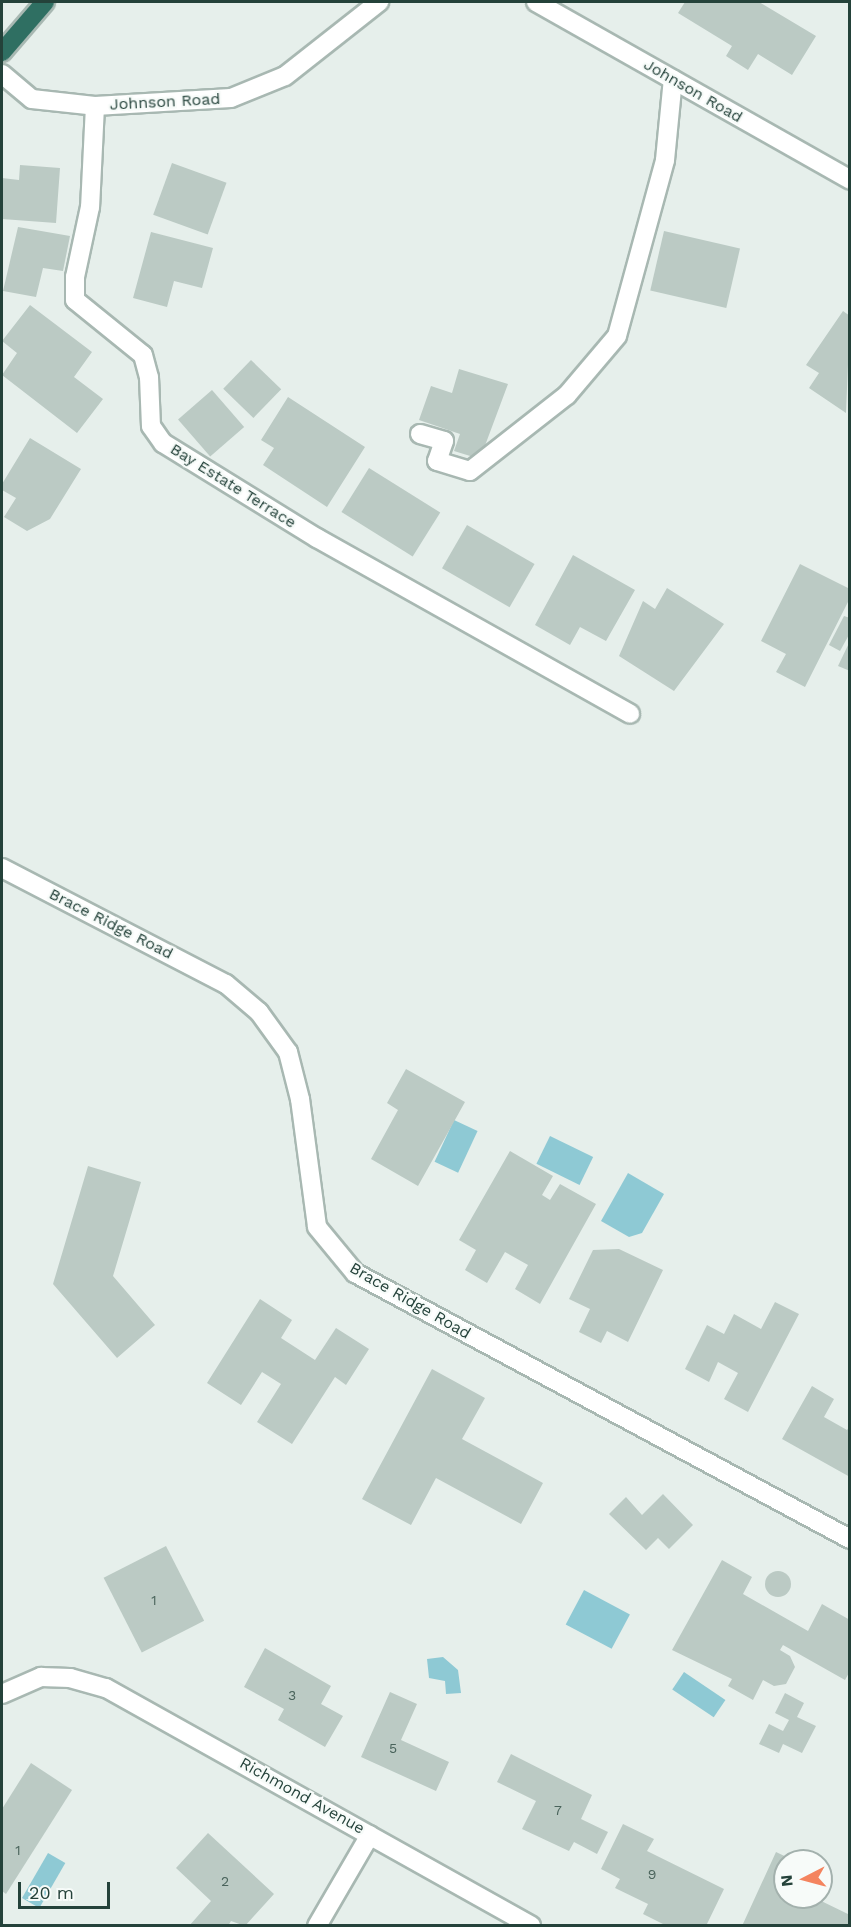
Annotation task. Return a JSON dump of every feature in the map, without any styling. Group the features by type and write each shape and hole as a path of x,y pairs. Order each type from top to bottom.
{"highway":[{"path":"2,52 45,2"}],"street":[{"name":"Johnson Road","path":"2,74 32,99 95,106 231,98 285,76 379,2"},
{"name":"Johnson Road","path":"536,2 849,180"},
{"path":"420,434 444,441 437,461 470,471 567,395 617,336 665,160 673,79"},
{"name":"Bay Estate Terrace","path":"95,106 90,207 75,277 75,300 86,314 143,355 149,377 151,426 163,443 317,538 630,714"},
{"name":"Brace Ridge Road","path":"2,868 226,984 259,1012 288,1052 300,1099 317,1227 355,1273 849,1539"},
{"name":"Richmond Avenue","path":"2,1694 27,1680 70,1678 130,1699 531,1926"},
{"path":"317,1926 370,1835"}],"water":[{"path":"454,1120 478,1131 458,1173 435,1162"},
{"path":"550,1136 593,1157 580,1185 536,1164"},
{"path":"628,1173 664,1194 642,1233 629,1237 601,1221"},
{"path":"584,1590 630,1614 612,1649 566,1624"},
{"path":"443,1657 458,1670 461,1693 446,1694 445,1681 429,1678 427,1659"},
{"path":"684,1672 725,1700 714,1717 672,1689"},
{"path":"48,1853 65,1863 39,1908 22,1898"}],"building":[{"path":"685,2 759,2 816,36 792,75 758,54 748,70 726,56 732,46 678,13"},
{"path":"172,163 227,183 208,235 153,215"},
{"path":"20,165 60,168 56,223 2,219 2,178 19,180"},
{"path":"18,227 70,236 63,271 43,268 36,297 3,291"},
{"path":"664,231 740,249 726,308 650,290"},
{"path":"151,232 213,248 202,288 174,281 167,307 133,298"},
{"path":"30,305 92,352 74,377 103,399 77,433 2,375 17,353 2,341"},
{"path":"843,311 850,316 846,413 809,388 819,373 806,365"},
{"path":"251,360 281,389 253,418 223,389"},
{"path":"459,369 508,384 480,459 454,451 460,434 419,420 431,386 452,393"},
{"path":"212,390 244,427 210,457 178,420"},
{"path":"288,397 365,447 327,507 263,465 274,448 261,440"},
{"path":"30,438 81,469 50,519 27,531 4,517 16,498 2,490 2,484"},
{"path":"369,468 440,513 413,557 341,512"},
{"path":"467,525 535,564 510,607 442,568"},
{"path":"573,555 635,590 606,641 580,627 570,645 535,625"},
{"path":"800,564 850,589 850,598 805,687 776,672 786,654 761,641"},
{"path":"667,588 724,624 674,691 619,656 643,601 655,609"},
{"path":"844,616 850,618 850,633 840,651 829,645"},
{"path":"850,641 850,671 838,666"},
{"path":"406,1069 465,1102 418,1186 371,1159 398,1110 387,1103"},
{"path":"510,1151 553,1176 542,1195 550,1200 560,1184 596,1204 540,1304 515,1289 528,1265 505,1252 487,1283 465,1270 476,1250 459,1240"},
{"path":"88,1166 141,1182 113,1276 155,1325 117,1358 53,1284"},
{"path":"619,1249 663,1270 628,1342 607,1331 601,1343 579,1332 590,1309 569,1299 593,1250"},
{"path":"260,1299 292,1320 281,1338 315,1360 336,1328 369,1349 346,1385 335,1377 292,1444 257,1422 281,1384 262,1372 241,1405 207,1383"},
{"path":"775,1302 799,1314 748,1412 724,1399 738,1373 718,1362 709,1382 685,1369 707,1325 724,1334 734,1314 761,1329"},
{"path":"432,1369 485,1398 462,1439 543,1483 521,1524 436,1478 411,1525 362,1499"},
{"path":"812,1386 834,1399 824,1417 847,1430 850,1426 850,1477 782,1439"},
{"path":"663,1494 693,1525 669,1549 658,1538 646,1550 609,1514 626,1497 642,1515"},
{"path":"166,1546 204,1621 142,1653 104,1578"},
{"path":"722,1560 752,1577 743,1594 808,1631 822,1604 850,1620 850,1671 845,1680 783,1645 780,1650 790,1656 795,1667 786,1684 774,1686 763,1680 753,1700 728,1686 732,1679 672,1650"},
{"path":"778,1571 787,1575 791,1584 787,1593 778,1597 769,1593 765,1584 769,1575"},
{"path":"265,1648 331,1686 321,1704 343,1716 325,1747 278,1720 284,1709 244,1687"},
{"path":"390,1692 417,1704 401,1740 449,1762 436,1791 361,1757"},
{"path":"785,1693 804,1703 797,1717 816,1726 802,1753 783,1744 779,1753 759,1744 769,1724 783,1731 789,1720 775,1713"},
{"path":"511,1754 592,1795 581,1819 608,1832 597,1854 574,1842 569,1851 522,1829 536,1801 497,1782"},
{"path":"31,1763 72,1790 6,1894 2,1891 2,1809"},
{"path":"623,1824 654,1839 647,1851 724,1889 706,1926 667,1926 643,1914 648,1904 615,1888 620,1879 601,1869"},
{"path":"208,1833 274,1894 245,1926 231,1921 228,1926 189,1926 211,1901 176,1868"},
{"path":"773,1859 773,1909 833,1909 833,1907 850,1915 850,1926 742,1926"}]}
